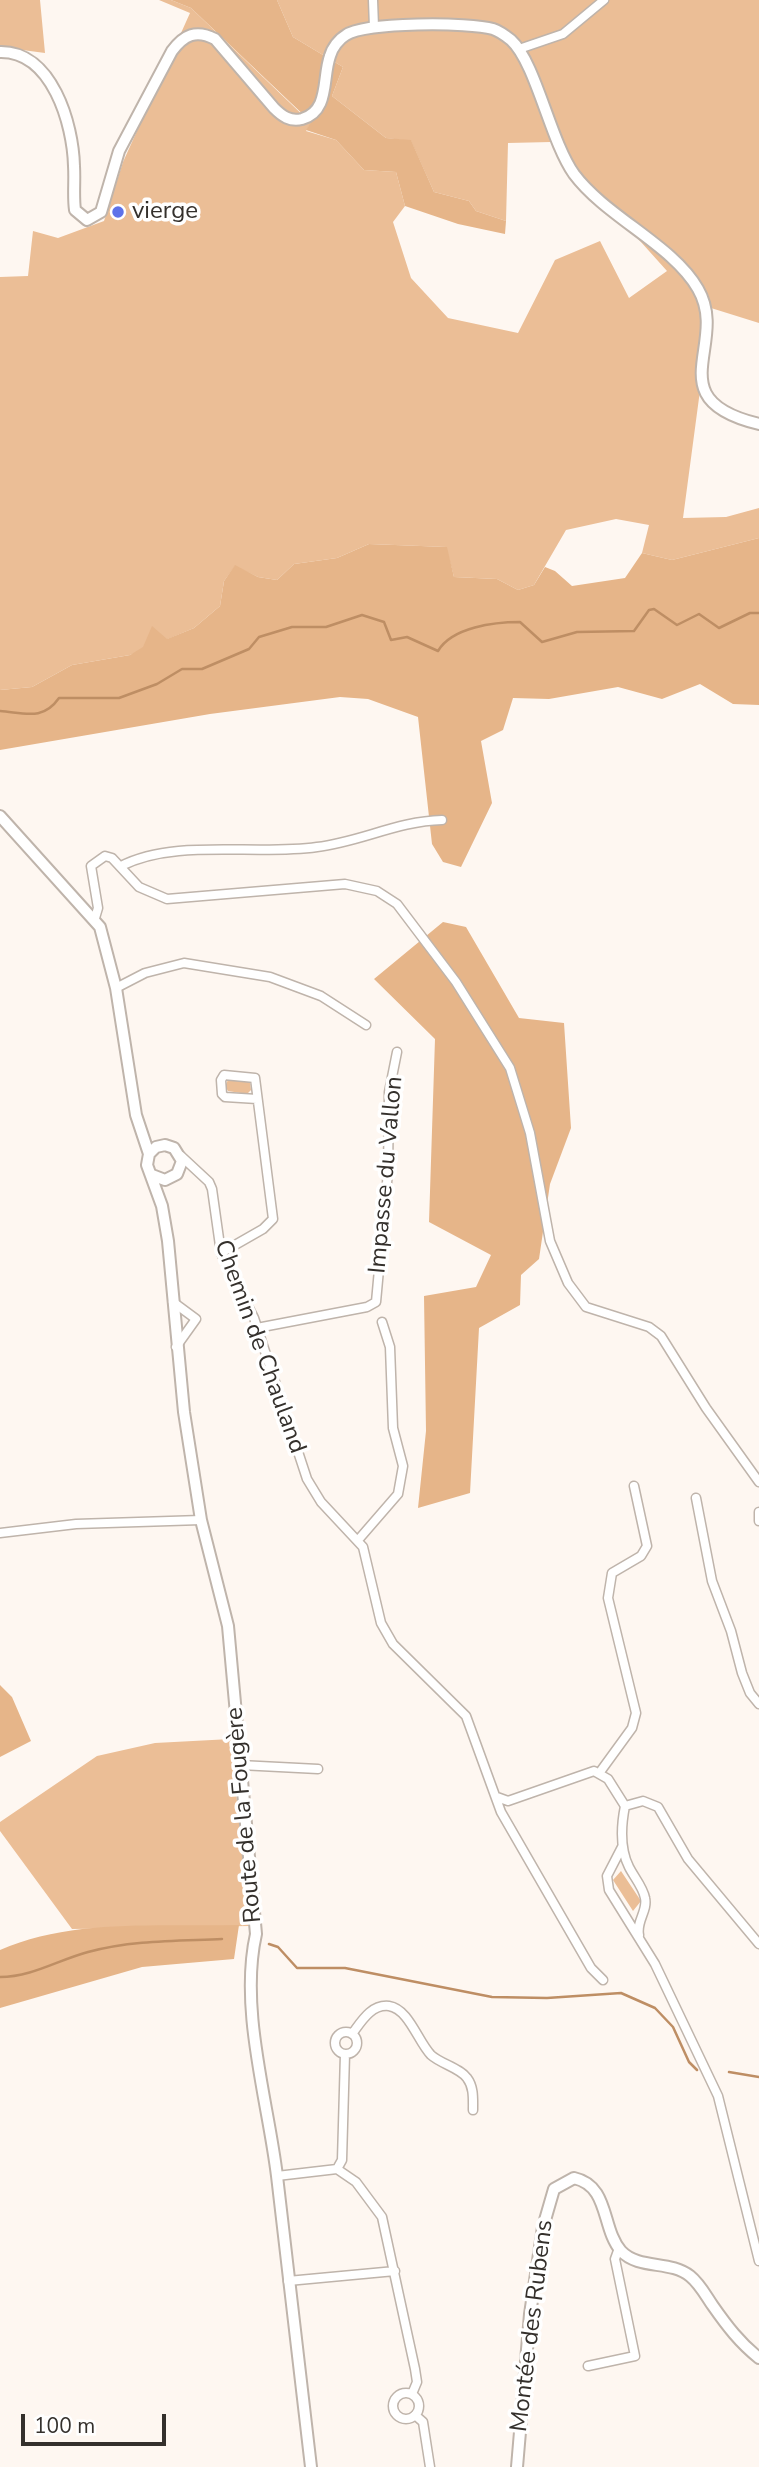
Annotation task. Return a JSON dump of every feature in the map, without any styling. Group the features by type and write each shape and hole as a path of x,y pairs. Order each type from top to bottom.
{"street":[{"path":"373,0 374,27"},
{"path":"519,49 564,34 604,0"},
{"path":"0,52 29,60 50,83 70,135 75,210 87,220 102,212 120,151 172,51 185,37 203,34 215,39 282,116 297,120 311,115 320,106 330,55 340,40 355,30 374,27 483,27 502,33 519,49 561,153 572,172 599,201 674,261 698,288 705,309 702,379 710,400 725,413 759,424"},
{"path":"0,816 95,918 116,988 136,1115 149,1154 147,1165 152,1175 169,1179 180,1171 196,1174"},
{"path":"121,866 143,855 169,850 256,851 314,848 415,821 442,820"},
{"path":"95,918 98,908 90,866 105,856 121,866 139,887 167,899 345,884 377,891 397,904 456,982 510,1069 530,1132 550,1241 568,1283 586,1307 649,1327 661,1336 706,1408 759,1482"},
{"path":"116,988 145,973 184,963 270,977 321,996 366,1025"},
{"name":"Impasse du Vallon","path":"257,1328 367,1307 376,1302 388,1172 389,1092 397,1052"},
{"path":"220,1253 263,1229 273,1219 255,1078 251,1075 224,1075 221,1080 222,1094 225,1097 257,1100"},
{"path":"142,1128 165,1145 174,1148 181,1156 180,1171"},
{"path":"149,1154 156,1147 165,1145"},
{"name":"Chemin de Chauland","path":"181,1156 196,1174 209,1182 220,1253 257,1328 311,1487 321,1502 359,1539 370,1568 386,1634 399,1651 465,1714 501,1812 591,1968 603,1980"},
{"name":"Route de la Fougère","path":"152,1175 169,1241 177,1347 201,1520 228,1626 256,1934 250,1972 311,2467"},
{"name":"Route de la Fougère","path":"162,1206 169,1179"},
{"path":"172,1302 196,1319 177,1347"},
{"path":"359,1539 398,1494 403,1466 393,1428 390,1347 382,1322"},
{"path":"600,1772 632,1728 636,1713 608,1598 612,1573 641,1556 646,1546 634,1486"},
{"path":"696,1498 712,1581 731,1630 742,1673 750,1693 759,1704"},
{"path":"759,1512 759,1521"},
{"path":"0,1533 90,1523 201,1520"},
{"path":"240,1765 318,1769"},
{"path":"497,1797 508,1801 589,1771 600,1772 625,1806 622,1847 607,1876 609,1890 639,1938 693,2039 718,2096 759,2261"},
{"path":"625,1806 643,1801 658,1807 688,1859 759,1944"},
{"path":"622,1847 645,1896 645,1907 637,1927 639,1938"},
{"path":"352,2034 370,2012 382,2006 392,2006 400,2011 430,2054 466,2077 472,2090 473,2110"},
{"path":"345,2054 336,2049 336,2038 345,2033 352,2034"},
{"path":"345,2054 356,2047 352,2034"},
{"path":"337,2169 342,2160 345,2054"},
{"path":"277,2176 337,2169 356,2182 382,2217 417,2382 412,2394"},
{"name":"Montée des Rubens","path":"517,2467 530,2314 543,2227 554,2189 574,2178 591,2185 602,2202 619,2248"},
{"path":"588,2367 635,2356 615,2259 619,2248 639,2262 674,2268 689,2275 729,2330 759,2358"},
{"path":"288,2281 395,2271"},
{"path":"412,2394 397,2397 391,2407 397,2416 415,2415 423,2422 429,2467"},
{"path":"412,2394 421,2404 415,2415"}],"shaded area":[{"path":"0,0 40,0 45,53 0,47"},
{"path":"159,0 171,0 191,8 311,123 306,131 336,140 364,170 396,172 405,206 393,222 411,278 448,318 518,333 555,260 600,241 629,298 667,271 551,142 508,143 506,221 476,211 469,201 434,192 411,141 386,138 332,96 343,67 293,37 277,0 759,0 759,323 711,308 683,518 726,517 759,508 759,538 672,560 642,553 649,525 616,519 566,530 534,585 518,590 497,579 454,577 446,547 369,544 337,558 294,564 277,580 258,577 235,566 224,581 220,606 194,628 130,655 72,665 32,687 0,690 0,277 28,276 33,231 58,238 104,221 123,162 190,13"},
{"path":"171,0 277,0 293,37 343,67 332,96 386,138 411,140 434,192 469,201 476,211 506,221 505,234 458,224 405,206 396,172 364,170 336,140 306,130 311,122 191,8"},
{"path":"759,538 759,705 733,704 700,684 662,699 618,687 549,699 513,698 503,730 481,741 492,803 461,867 443,862 432,844 418,717 368,699 340,697 210,714 0,750 0,690 32,687 72,665 130,655 143,647 152,626 167,639 194,628 220,606 224,581 235,565 258,577 277,580 294,564 337,558 369,544 447,547 454,577 497,579 518,590 534,585 545,567 555,571 572,586 625,578 642,553 672,560"},
{"path":"443,922 466,927 519,1018 564,1023 571,1128 550,1184 539,1259 521,1275 520,1305 479,1328 470,1493 418,1508 426,1431 424,1296 476,1287 491,1255 429,1222 435,1039 374,979"},
{"path":"229,1078 250,1081 251,1090 247,1094 228,1091 225,1086"},
{"path":"0,1685 12,1697 31,1741 0,1757"},
{"path":"231,1739 249,1926 72,1929 0,1831 0,1822 97,1756 155,1743"},
{"path":"621,1871 641,1901 633,1911 613,1880"},
{"path":"239,1925 234,1959 142,1967 0,2008 0,1950 28,1940 57,1933 118,1926"}],"waterway":[{"path":"0,711 33,714 47,710 59,698 119,698 157,684 182,669 202,669 249,649 259,637 292,627 326,627 362,615 384,622 391,640 407,637 438,651 453,636 499,623 520,622 542,642 577,632 634,631 649,610 654,609 677,625 699,614 719,628 750,613 759,613"},
{"path":"0,1977 23,1974 77,1955 121,1945 222,1939"},
{"path":"269,1944 278,1947 297,1968 345,1968 492,1997 547,1998 621,1993 655,2008 673,2027 689,2062 697,2070"},
{"path":"729,2072 759,2077"}],"place":[{"name":"vierge","path":"118,212"}]}
